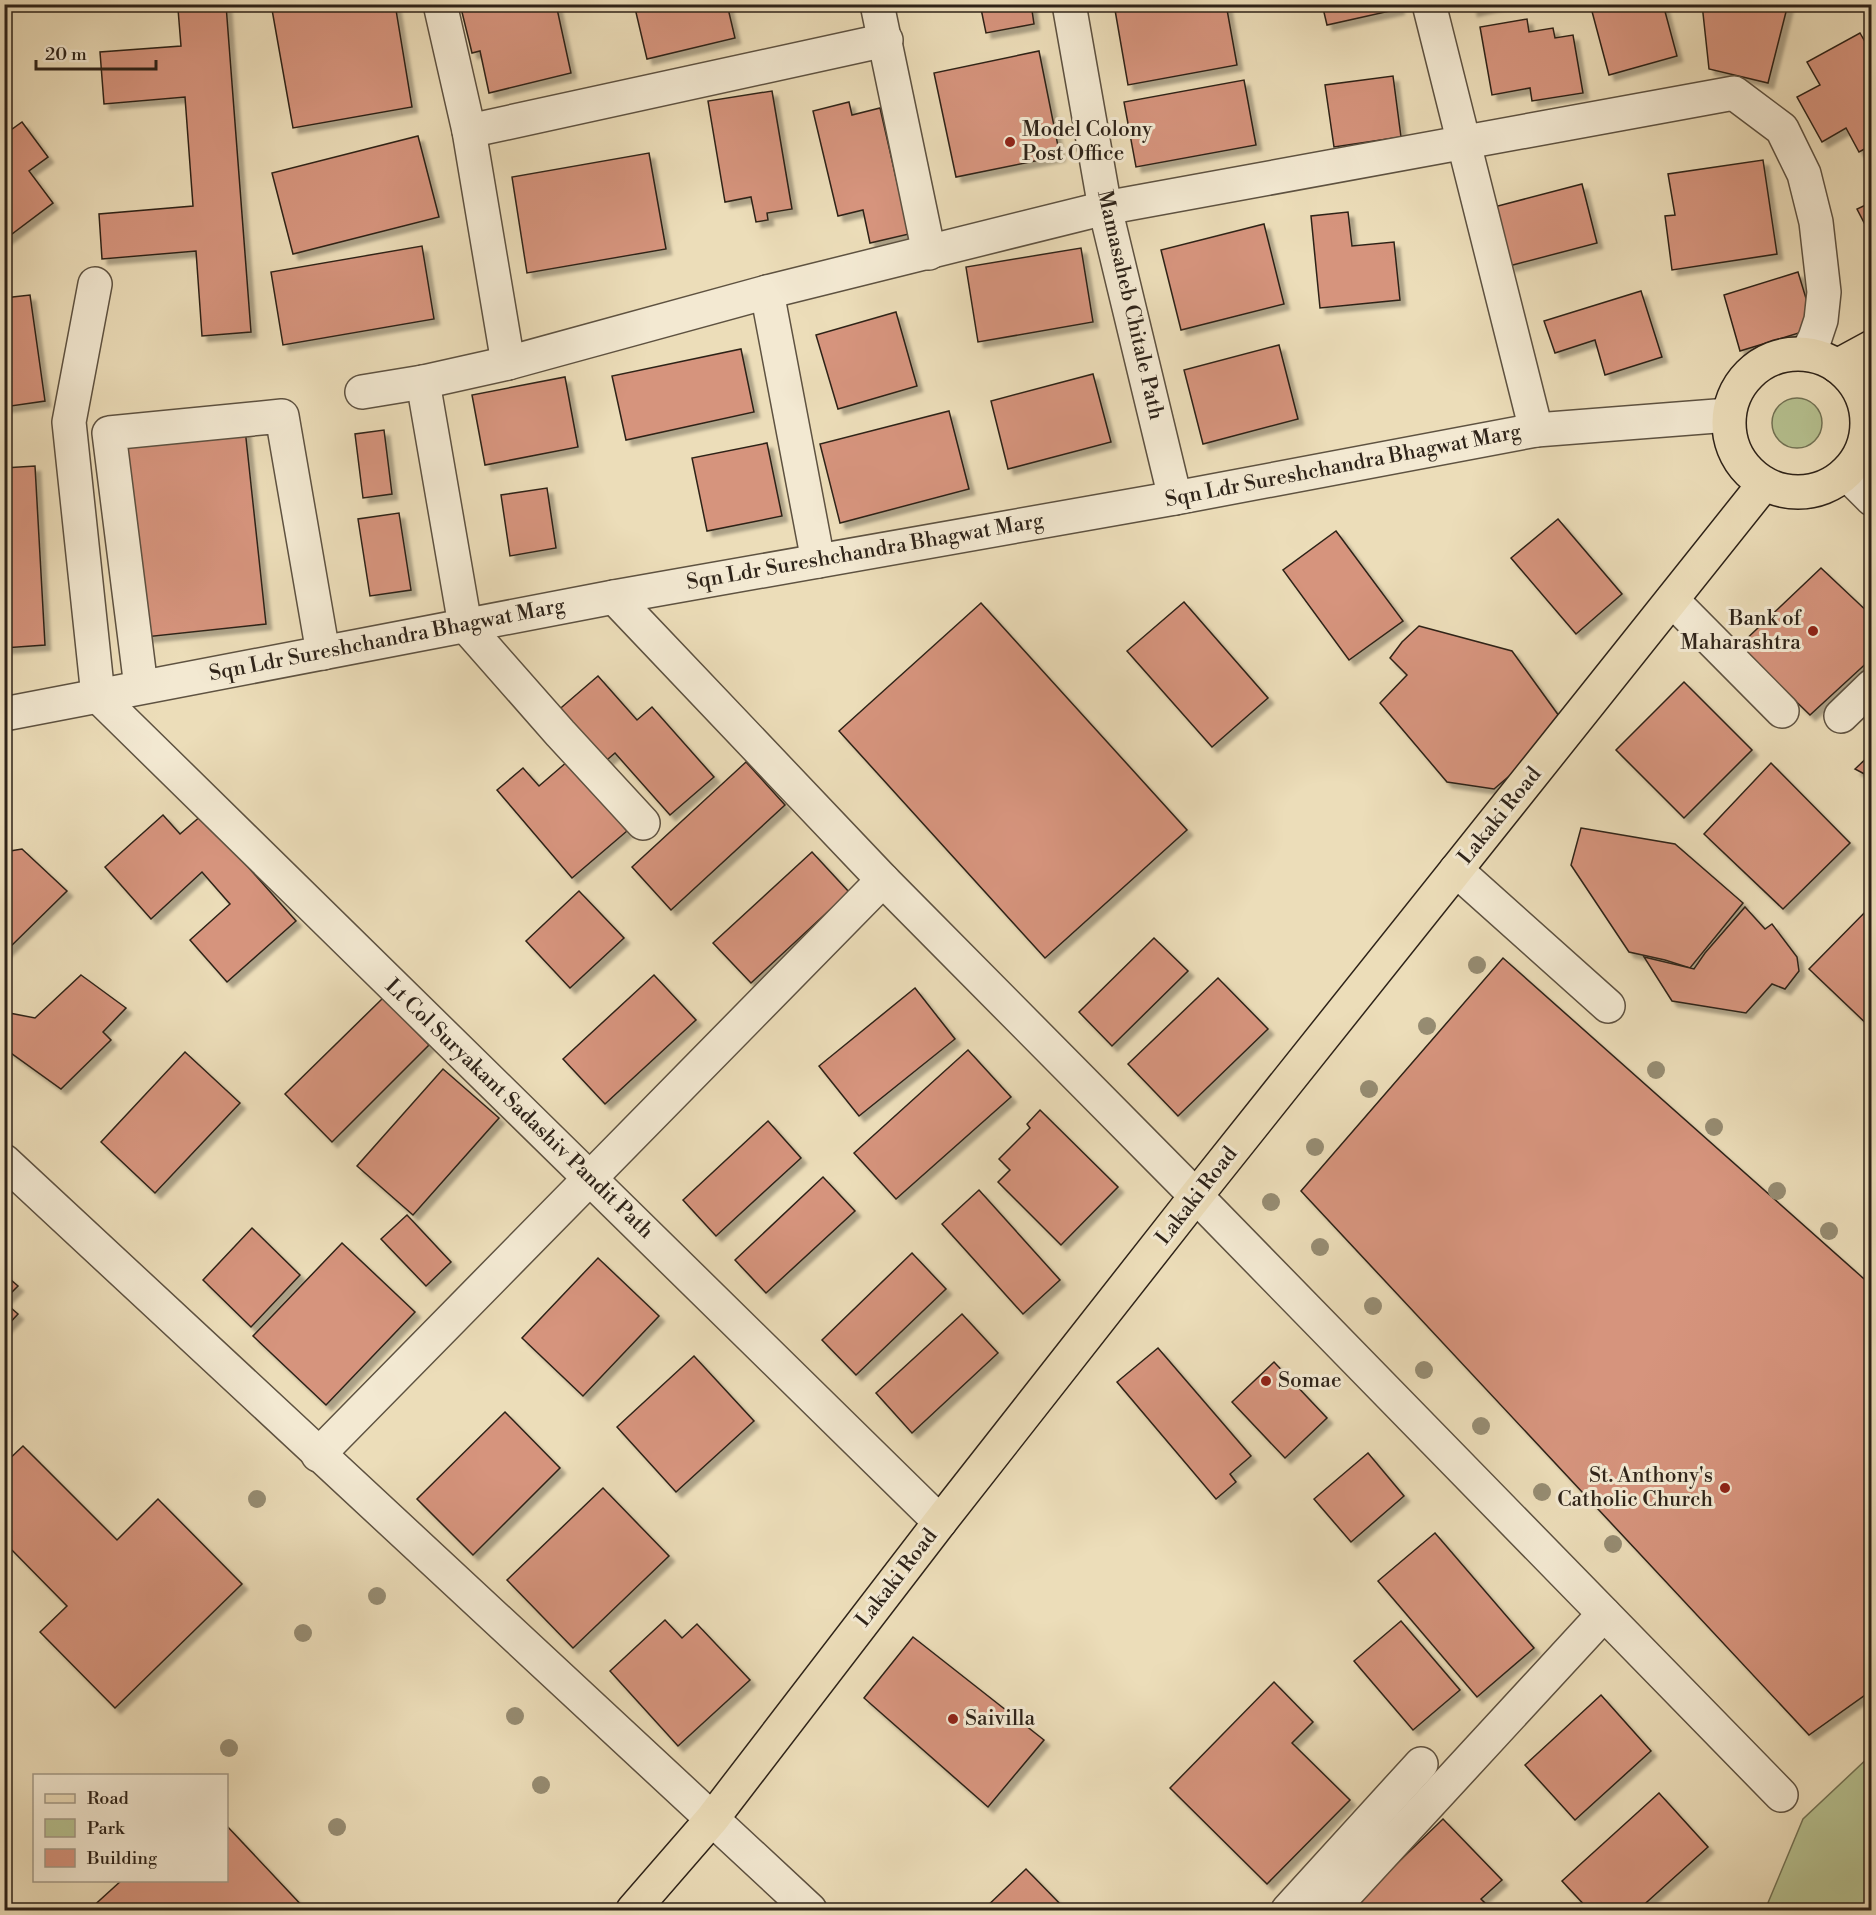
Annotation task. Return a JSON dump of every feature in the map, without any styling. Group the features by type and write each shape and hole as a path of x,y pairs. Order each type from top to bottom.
{"main road":[{"path":"1837,366 1872,347"},
{"path":"1807,354 1823,358 1837,366 1856,385 1869,408 1864,444 1860,454 1846,473 1825,486 1801,492 1776,489 1764,484 1744,466 1736,455 1730,436 1729,415 1738,389 1755,369 1767,361 1780,357 1807,354"},
{"name":"Lakaki Road","path":"633,1911 712,1819 940,1522 1196,1196 1764,484"}],"street":[{"path":"440,4 469,131 508,363"},
{"path":"878,4 929,253"},
{"name":"Mamasaheb Chitale Path","path":"1069,4 1106,208 1175,498"},
{"path":"1429,4 1536,430"},
{"path":"469,131 886,40"},
{"path":"362,392 423,382 508,363 767,292 1106,208 1734,93 1782,129 1804,174 1816,222 1824,292 1821,320 1807,354"},
{"path":"95,284 69,422 98,696"},
{"path":"767,292 818,561"},
{"path":"423,382 465,626 643,823"},
{"name":"Sqn Ldr Sureshchandra Bhagwat Marg","path":"4,714 614,597 1175,498 1536,430 1729,415"},
{"path":"141,687 109,433 282,416 322,653"},
{"path":"1846,473 1872,499"},
{"path":"614,597 882,879 1196,1196 1781,1795"},
{"path":"1672,600 1782,711"},
{"path":"1841,716 1872,686"},
{"name":"Lt Col Suryakant Sadashiv Pandit Path","path":"98,696 940,1522"},
{"path":"1456,870 1608,1006"},
{"path":"318,1455 882,879"},
{"path":"4,1161 810,1911"},
{"path":"1331,1911 1604,1614"},
{"path":"1302,1905 1421,1764"}],"green space":[{"path":"1797,398 1806,400 1817,409 1822,423 1820,432 1811,443 1797,448 1788,446 1777,437 1772,423 1774,414 1783,403"},
{"path":"1871,1755 1871,1910 1765,1910 1803,1819"}],"building":[{"path":"271,4 395,4 412,107 293,128"},
{"path":"460,4 556,4 571,73 489,93 480,51 472,53"},
{"path":"634,4 727,4 735,38 647,59"},
{"path":"980,4 1031,4 1034,24 986,33"},
{"path":"1144,4 1226,4 1237,65 1128,85 1115,10"},
{"path":"1322,4 1398,4 1399,9 1327,25"},
{"path":"1471,4 1500,4 1472,11"},
{"path":"1590,4 1663,4 1677,56 1609,75"},
{"path":"1702,4 1788,4 1768,83 1709,69"},
{"path":"226,5 251,332 202,336 196,251 102,259 99,214 193,206 185,97 104,104 100,52 181,46 178,9"},
{"path":"1527,19 1529,32 1553,28 1555,38 1573,35 1583,93 1532,101 1530,88 1492,95 1480,27"},
{"path":"1860,33 1872,54 1872,145 1859,152 1846,128 1822,142 1797,97 1820,85 1807,62"},
{"name":"Model Colony Post Office","path":"1039,51 1060,156 956,177 934,73"},
{"path":"1393,76 1401,137 1334,147 1325,85"},
{"path":"1244,80 1256,145 1136,167 1124,102"},
{"path":"772,91 792,209 767,213 768,220 756,222 751,197 725,202 708,101"},
{"path":"849,102 852,115 880,108 909,234 870,243 863,210 838,216 813,111"},
{"path":"22,122 48,157 29,171 53,203 4,240 4,135"},
{"path":"418,136 439,217 293,254 272,173"},
{"path":"649,153 666,249 527,273 512,177"},
{"path":"1763,160 1777,254 1672,270 1665,216 1675,215 1668,174"},
{"path":"1582,184 1597,243 1509,266 1494,207"},
{"path":"1872,202 1872,238 1857,209"},
{"path":"1348,212 1352,246 1394,242 1400,300 1320,308 1311,216"},
{"path":"1264,224 1284,304 1181,330 1161,250"},
{"path":"422,246 434,319 283,345 271,272"},
{"path":"1081,248 1093,322 978,342 966,267"},
{"path":"1798,272 1815,328 1740,351 1724,295"},
{"path":"1641,291 1662,357 1605,375 1595,340 1555,353 1544,321"},
{"path":"30,295 45,401 4,407 4,298"},
{"path":"896,312 917,386 838,409 816,335"},
{"path":"1279,345 1298,419 1203,444 1184,370"},
{"path":"741,349 754,412 626,440 612,376"},
{"path":"1093,374 1111,442 1008,469 991,401"},
{"path":"565,377 578,447 485,465 472,395"},
{"path":"949,411 969,489 840,523 820,444"},
{"path":"245,429 266,624 145,637 124,442"},
{"path":"384,430 392,494 363,498 355,434"},
{"path":"767,443 782,516 707,531 692,458"},
{"path":"35,466 45,645 4,648 4,468"},
{"path":"547,488 556,548 510,556 501,495"},
{"path":"399,513 411,590 370,596 358,519"},
{"path":"1558,519 1622,594 1576,634 1511,558"},
{"path":"1336,531 1403,621 1349,660 1283,570"},
{"name":"Bank of Maharashtra","path":"1821,568 1872,616 1872,658 1810,715 1739,646"},
{"path":"1184,602 1268,698 1212,747 1127,651"},
{"path":"981,603 1187,830 1045,958 839,731"},
{"path":"1419,626 1512,651 1567,727 1494,789 1447,782 1380,703 1407,675 1390,658 1402,642"},
{"path":"598,676 637,720 652,707 714,777 670,815 615,753 601,765 555,713"},
{"path":"1684,682 1752,750 1684,818 1616,750"},
{"path":"1872,753 1872,778 1855,769"},
{"path":"568,761 627,831 572,878 497,790 523,768 539,786"},
{"path":"746,762 785,805 671,910 632,867"},
{"path":"1771,763 1850,843 1783,909 1704,834"},
{"path":"163,815 180,834 202,815 296,921 227,982 190,940 230,904 202,872 151,919 105,867"},
{"path":"1581,828 1675,844 1743,903 1690,968 1629,952 1571,865"},
{"path":"22,849 67,891 4,953 4,852"},
{"path":"812,852 849,892 751,983 713,943"},
{"path":"579,891 624,938 570,988 526,941"},
{"path":"1872,905 1872,1029 1809,969"},
{"path":"1745,907 1765,929 1772,924 1797,957 1799,971 1785,989 1772,984 1746,1013 1672,1001 1644,957 1694,969"},
{"path":"1154,938 1188,971 1112,1046 1079,1012"},
{"name":"St. Anthony's Catholic Church","path":"1503,958 1872,1286 1872,1690 1809,1735 1301,1191"},
{"path":"81,975 126,1008 103,1032 111,1040 61,1089 4,1048 4,1012 35,1018"},
{"path":"654,975 696,1020 605,1104 563,1059"},
{"path":"1218,978 1268,1029 1178,1116 1128,1064"},
{"path":"915,988 955,1039 859,1116 819,1066"},
{"path":"383,998 429,1045 332,1142 285,1094"},
{"path":"968,1050 1011,1097 896,1199 854,1153"},
{"path":"185,1052 240,1103 155,1193 101,1142"},
{"path":"443,1069 499,1118 413,1215 357,1166"},
{"path":"1040,1110 1118,1187 1061,1245 998,1182 1010,1170 999,1159 1030,1128 1027,1124"},
{"path":"768,1121 801,1158 716,1236 683,1200"},
{"path":"823,1177 855,1211 766,1293 735,1260"},
{"path":"979,1190 1060,1280 1023,1314 942,1224"},
{"path":"407,1215 451,1262 426,1286 381,1239"},
{"path":"252,1228 300,1275 251,1327 203,1280"},
{"path":"342,1243 415,1312 326,1405 253,1336"},
{"path":"912,1253 946,1289 856,1375 822,1340"},
{"path":"598,1258 659,1316 583,1396 522,1338"},
{"path":"4,1274 18,1286 4,1300"},
{"path":"4,1302 18,1314 4,1329"},
{"path":"962,1314 998,1353 912,1433 876,1393"},
{"path":"1158,1348 1251,1456 1230,1474 1236,1482 1216,1499 1117,1382"},
{"path":"694,1356 754,1421 676,1492 617,1427"},
{"path":"1274,1362 1327,1418 1285,1458 1232,1402"},
{"path":"505,1412 560,1468 473,1555 417,1499"},
{"path":"23,1446 117,1540 158,1499 242,1584 115,1708 40,1632 67,1606 4,1542 4,1464"},
{"path":"1368,1453 1404,1496 1351,1542 1314,1499"},
{"path":"603,1488 669,1556 573,1648 507,1580"},
{"path":"1435,1533 1534,1648 1477,1697 1378,1581"},
{"path":"665,1620 682,1638 697,1624 750,1680 678,1746 610,1671"},
{"path":"1401,1621 1460,1690 1413,1730 1354,1661"},
{"name":"Saivilla","path":"913,1637 1044,1740 988,1807 864,1698"},
{"path":"1274,1682 1313,1722 1292,1743 1350,1800 1267,1884 1170,1788"},
{"path":"1601,1695 1651,1751 1575,1820 1525,1765"},
{"path":"1659,1793 1708,1847 1638,1910 1589,1910 1562,1881"},
{"path":"1443,1819 1502,1880 1481,1899 1492,1910 1362,1910 1355,1904"},
{"path":"228,1827 306,1910 89,1910 120,1882 228,1882"},
{"path":"1026,1869 1066,1910 983,1910"}],"place":[{"name":"Model Colony Post Office","path":"1010,142"},
{"name":"Bank of Maharashtra","path":"1813,631"},
{"name":"Somae","path":"1266,1381"},
{"name":"St. Anthony's Catholic Church","path":"1725,1488"},
{"name":"Saivilla","path":"953,1719"}]}
